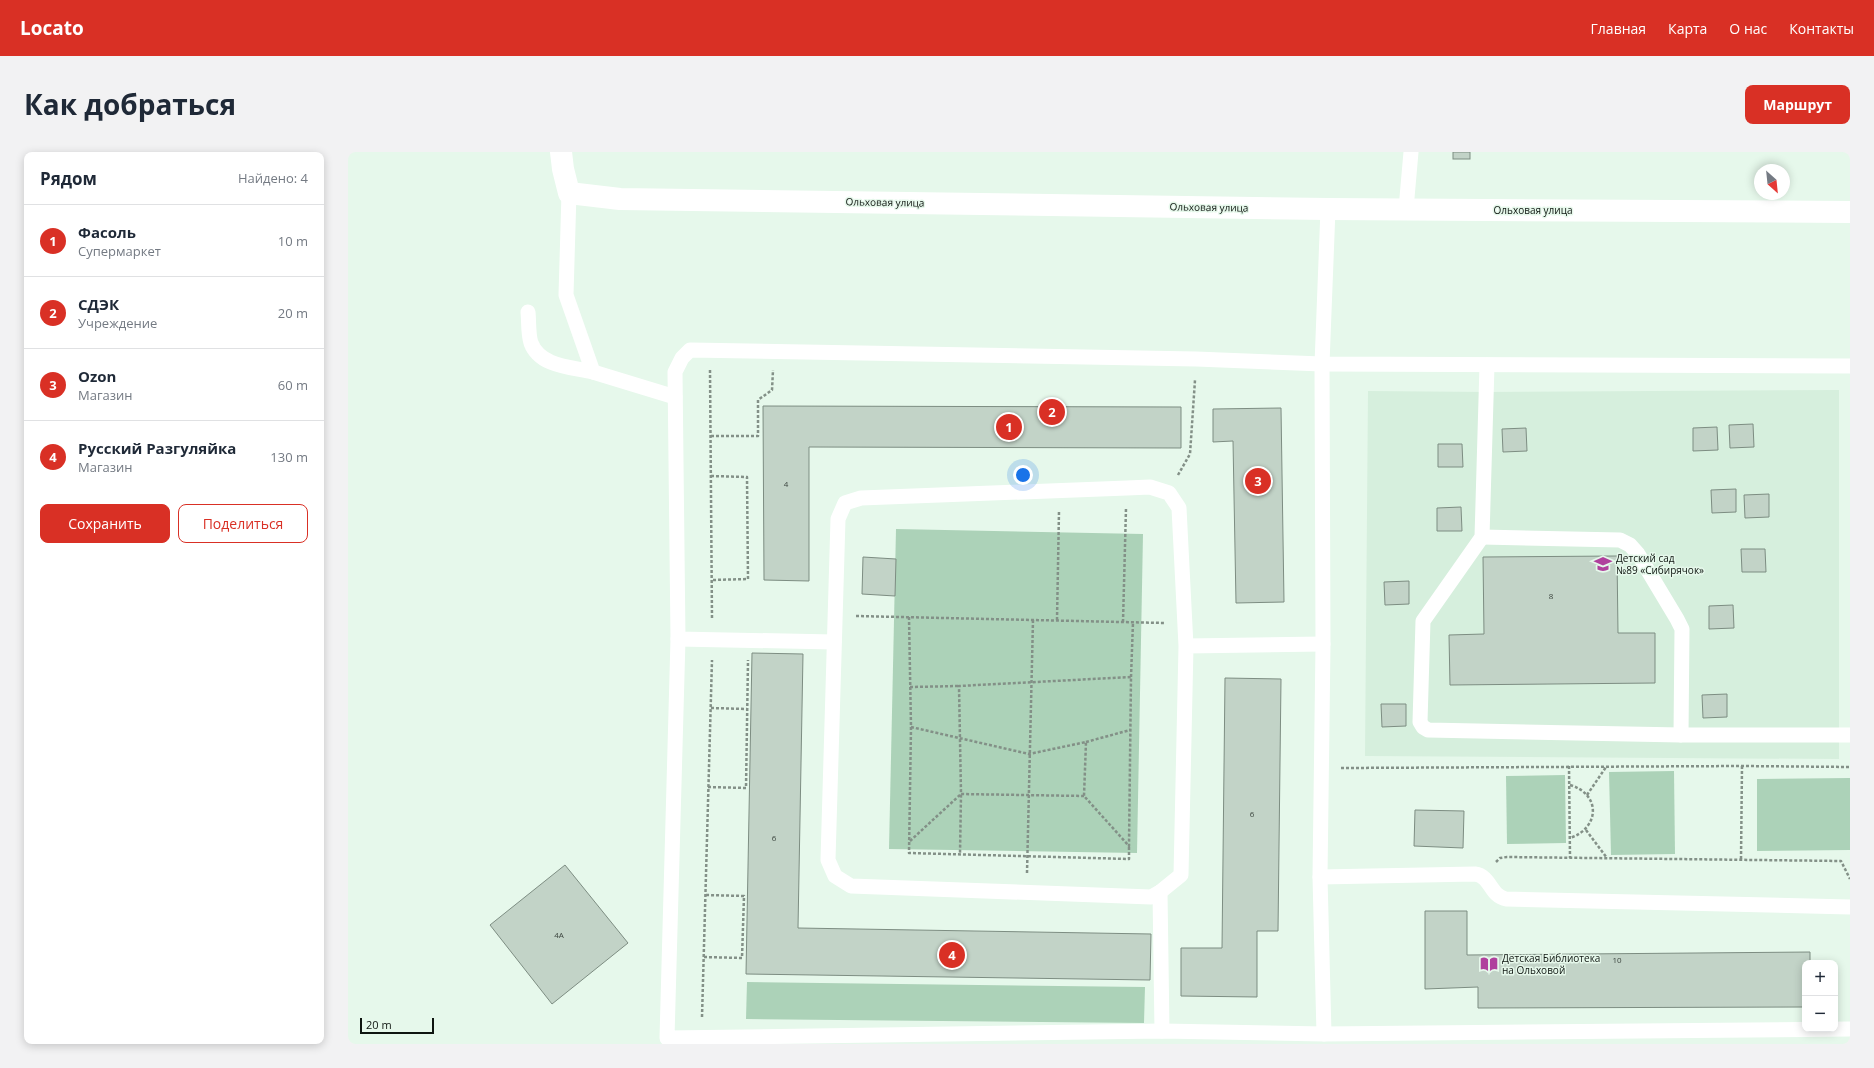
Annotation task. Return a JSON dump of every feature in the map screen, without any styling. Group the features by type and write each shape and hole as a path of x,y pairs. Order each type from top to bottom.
{"street":[{"path":"561,152 563,169 569,193"},
{"name":"Ольховая улица","path":"569,193 620,199 1328,209 1850,212"}],"lane":[{"path":"1406,209 1411,152"},
{"path":"569,193 566,295 594,372"},
{"path":"1324,1034 1320,877 1323,644 1322,364 1328,209"},
{"path":"528,312 531,342 537,354 546,361 594,372 675,397"},
{"path":"1850,366 1322,364 1196,359 690,350 682,358 675,372 678,639 664,1041 702,1038 1162,1031 1324,1034 1850,1029"},
{"path":"1487,365 1482,537 1424,621 1420,722 1423,727 1428,730 1681,735 1850,735"},
{"path":"1150,487 1169,493 1179,508 1186,646 1181,874 1160,892 1151,897 851,886 834,876 828,860 834,615 838,519 845,503 861,498 1150,487"},
{"path":"1482,537 1620,540 1630,545 1650,573 1678,619 1682,629 1681,735"},
{"path":"678,639 834,642"},
{"path":"1186,646 1323,644"},
{"path":"1320,877 1481,875 1485,878 1496,895 1506,899 1850,907"},
{"path":"1160,892 1162,1031"}],"path":[{"path":"702,1038 712,639 710,350"},
{"path":"1169,493 1190,454 1196,359"},
{"path":"711,436 758,436 758,400 772,390 773,368"},
{"path":"711,476 747,477 748,579 712,580"},
{"path":"1123,622 1127,488"},
{"path":"1057,620 1059,491"},
{"path":"834,615 1185,623"},
{"path":"909,617 911,727 909,853 1129,859 1133,622"},
{"path":"1026,892 1033,620"},
{"path":"708,787 746,788 748,640"},
{"path":"910,687 959,686 1131,677"},
{"path":"959,686 961,794 960,854"},
{"path":"711,708 747,709"},
{"path":"911,727 1029,754 1086,742 1131,730"},
{"path":"1086,742 1084,796 1129,846"},
{"path":"1569,766 1570,858"},
{"path":"1321,768 1569,766 1850,767"},
{"path":"1587,795 1607,766"},
{"path":"1741,859 1742,766"},
{"path":"1570,785 1578,787 1587,795 1592,806 1593,814 1591,823 1586,830 1579,836 1570,838"},
{"path":"909,842 961,794 1084,796"},
{"path":"1586,830 1607,858"},
{"path":"1481,875 1500,858 1507,857 1741,859 1840,861 1850,879"},
{"path":"704,958 742,958 744,903 744,896 705,895"}],"shaded area":[{"name":"Детский сад №89 «Сибирячок»","path":"1839,390 1839,759 1365,756 1368,391 1486,392"},
{"path":"896,529 1143,534 1137,853 889,849"},
{"path":"1674,771 1675,854 1611,855 1609,772"},
{"path":"1565,775 1566,843 1507,844 1506,776"},
{"path":"1850,778 1850,850 1757,851 1757,779"},
{"path":"747,982 1145,987 1144,1023 746,1019"}],"building":[{"path":"1453,152 1470,152 1470,159 1453,159"},
{"path":"763,406 1181,407 1181,448 809,447 809,581 764,580"},
{"path":"1281,408 1284,602 1236,603 1233,441 1213,442 1213,409"},
{"path":"1753,424 1754,447 1730,448 1729,425"},
{"path":"1717,427 1718,450 1693,451 1693,428"},
{"path":"1526,428 1527,451 1503,452 1502,429"},
{"path":"1438,444 1462,444 1463,467 1438,467"},
{"path":"1736,489 1736,512 1712,513 1711,490"},
{"path":"1769,494 1769,517 1745,518 1744,495"},
{"path":"1461,507 1462,531 1437,531 1437,508"},
{"path":"1741,549 1765,549 1766,572 1742,572"},
{"path":"1617,556 1618,633 1655,633 1655,683 1450,685 1449,635 1484,634 1483,557"},
{"path":"863,557 896,559 895,596 862,594"},
{"path":"1409,581 1409,604 1385,605 1384,582"},
{"path":"1733,605 1734,628 1709,629 1709,606"},
{"path":"752,653 803,654 798,928 1151,934 1150,980 746,974"},
{"path":"1225,678 1281,679 1278,931 1257,931 1257,997 1181,996 1181,948 1222,948"},
{"path":"1727,694 1727,717 1703,718 1702,695"},
{"path":"1381,704 1406,704 1406,726 1382,727"},
{"path":"1415,810 1464,811 1463,848 1414,846"},
{"path":"565,865 628,943 552,1004 490,925"},
{"path":"1425,911 1467,911 1467,955 1810,952 1810,960 1802,960 1802,1007 1478,1008 1478,987 1425,989"}],"place":[{"name":"СДЭК","path":"1052,412"},
{"name":"Фасоль","path":"1009,427"},
{"name":"Ozon","path":"1258,481"},
{"name":"Детский сад №89 «Сибирячок»","path":"1603,564"},
{"name":"Русский Разгуляйка","path":"952,955"},
{"name":"Детская Библиотека на Ольховой","path":"1489,964"}]}
